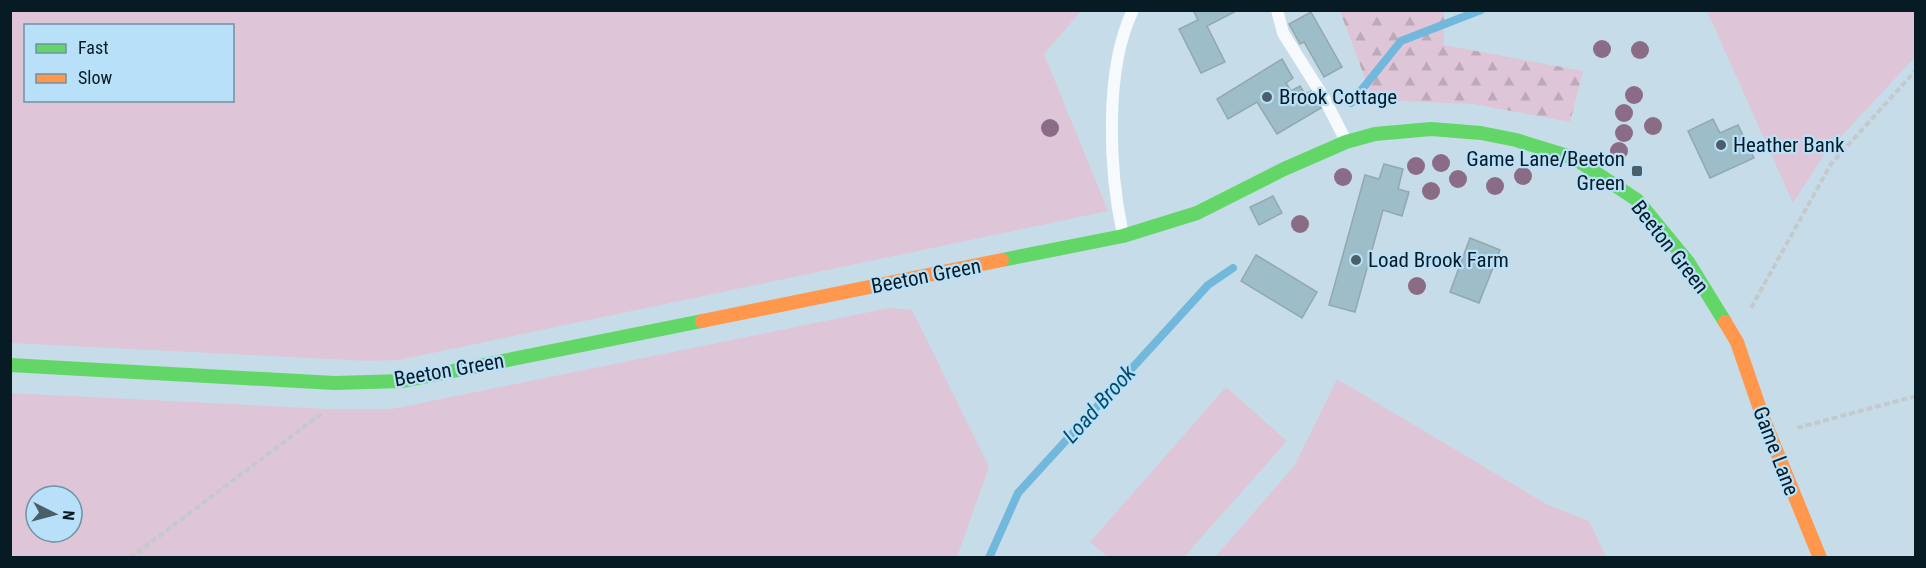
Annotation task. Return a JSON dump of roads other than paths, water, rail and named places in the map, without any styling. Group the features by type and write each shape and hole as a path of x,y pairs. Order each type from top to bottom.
{"street":[{"name":"Beeton Green","path":"10,365 334,383 403,381 1123,236 1197,213 1284,169 1346,142 1375,134 1431,129 1481,133 1516,140 1574,158 1637,200 1688,262 1737,342"},
{"name":"Game Lane","path":"1737,342 1770,435 1820,558"}],"lane":[{"path":"1123,236 1113,176 1114,77 1120,49 1133,10"},
{"path":"1277,10 1283,33 1324,98 1346,142"}],"waterway":[{"name":"Load Brook","path":"1351,103 1401,41 1481,10"},
{"name":"Load Brook","path":"989,558 1018,493 1208,285 1233,268"}],"place":[{"name":"Brook Cottage","path":"1267,97"},
{"name":"Heather Bank","path":"1721,145"},
{"name":"Game Lane/Beeton Green","path":"1637,171"},
{"name":"Load Brook Farm","path":"1356,260"}]}
